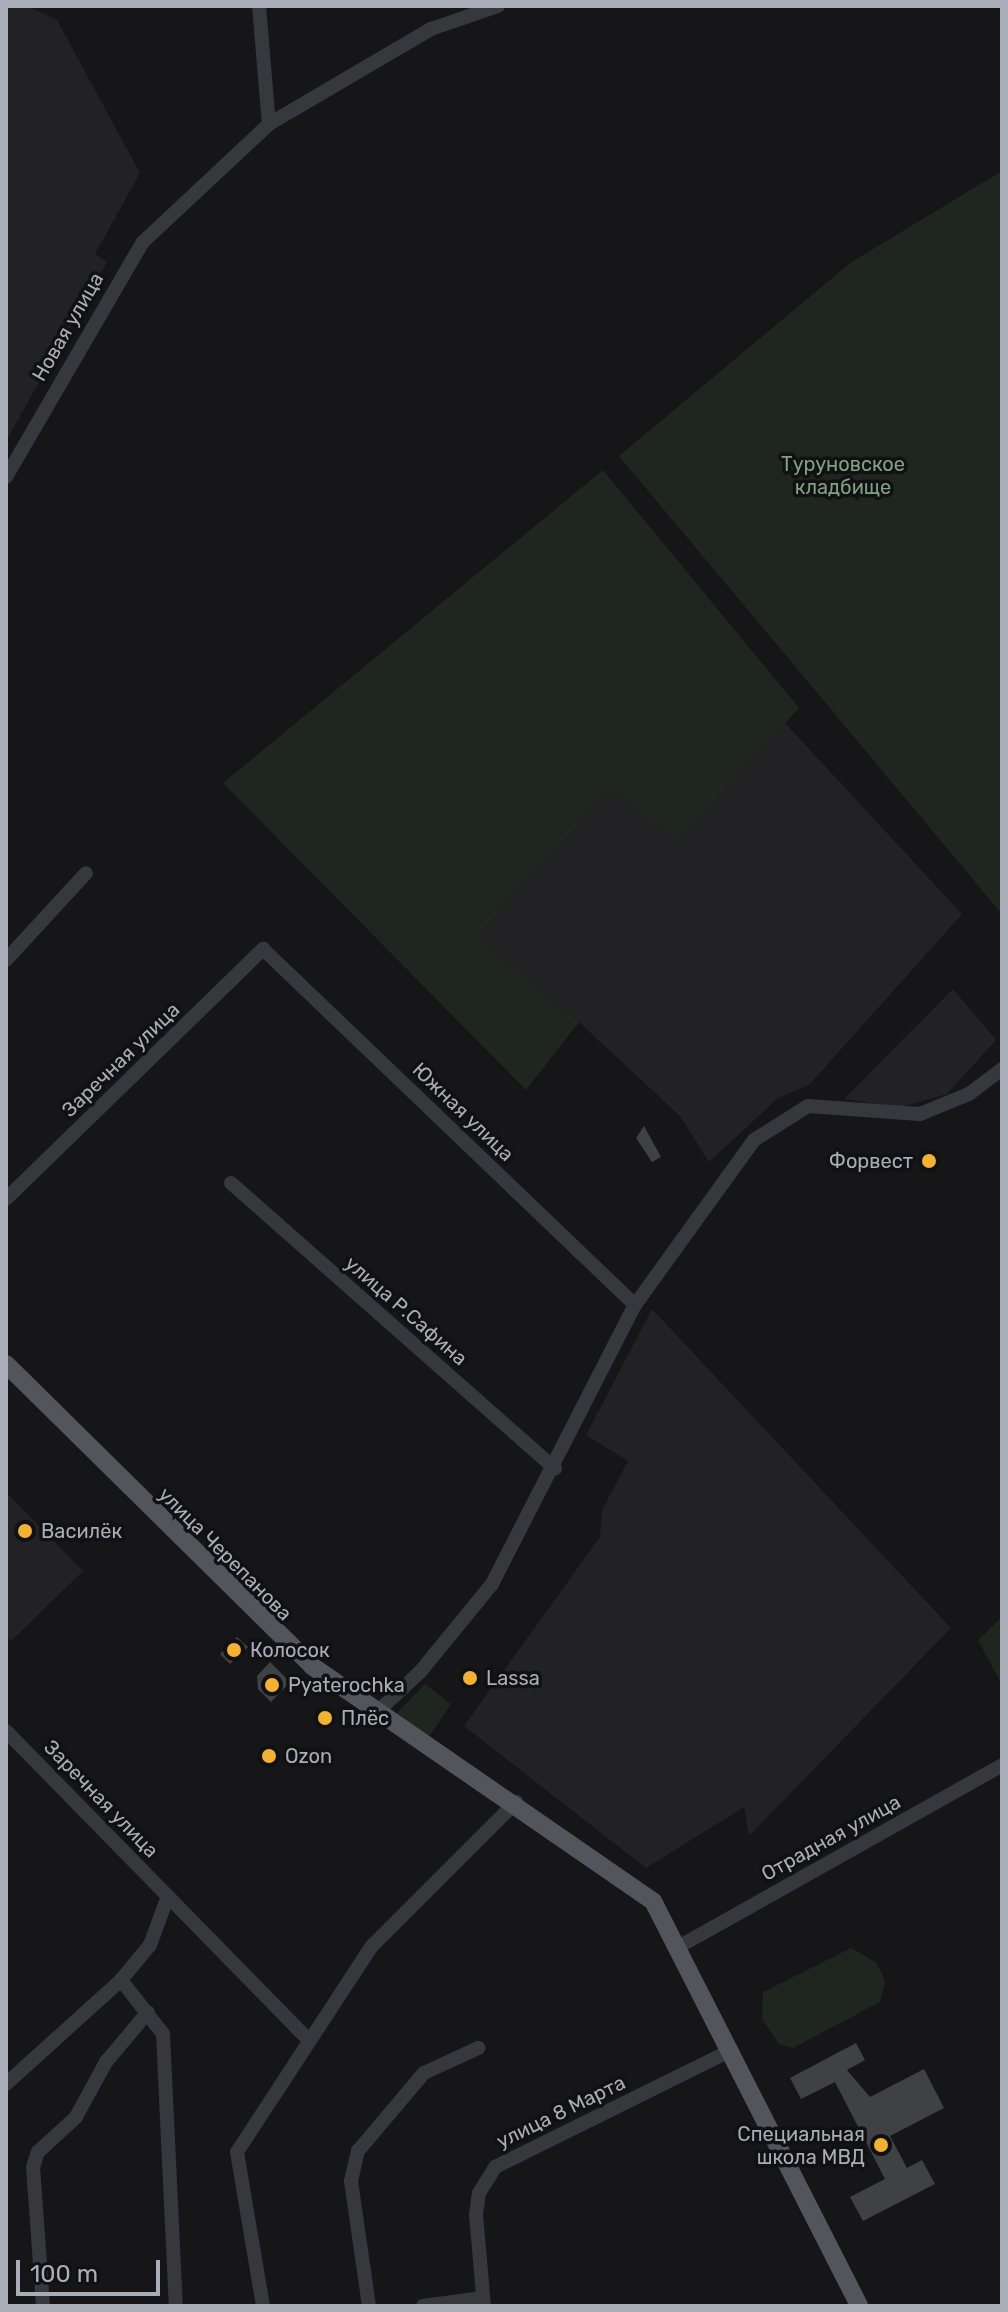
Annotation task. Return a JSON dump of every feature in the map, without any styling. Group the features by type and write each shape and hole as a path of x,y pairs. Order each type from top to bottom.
{"main road":[{"name":"улица Черепанова","path":"6,1364 280,1640 376,1713 516,1802 645,1893 680,1946 859,2306"}],"street":[{"path":"259,6 269,124"},
{"name":"Новая улица","path":"6,477 143,242 269,124 456,12 498,6"},
{"path":"6,960 86,873"},
{"name":"Заречная улица","path":"6,1199 263,949"},
{"name":"Южная улица","path":"263,949 635,1305"},
{"path":"376,1713 470,1614 555,1469 635,1305 697,1211 778,1119 808,1106 920,1114 969,1094 1002,1069"},
{"name":"улица Р.Сафина","path":"231,1183 555,1469"},
{"name":"Заречная улица","path":"6,1731 307,2038"},
{"name":"Отрадная улица","path":"680,1946 1002,1765"},
{"path":"263,2306 237,2152 307,2038 372,1946 516,1802"},
{"path":"6,2084 121,1980 150,1945 168,1896"},
{"path":"121,1980 163,2034 176,2306"},
{"path":"43,2306 35,2160 76,2117 106,2062 148,2012"},
{"path":"369,2306 351,2181 358,2151 424,2073 478,2048"},
{"name":"улица 8 Марта","path":"483,2302 476,2214 479,2193 495,2167 732,2050"},
{"path":"423,2306 483,2302"}],"shaded area":[{"path":"6,6 27,6 57,20 140,173 95,254 107,262 6,441"},
{"path":"785,723 962,914 810,1084 777,1099 709,1162 681,1117 579,1022 476,938 611,790 762,744"},
{"path":"953,989 996,1040 947,1094 900,1107 844,1099"},
{"path":"652,1309 951,1628 749,1836 744,1807 646,1868 464,1726 600,1537 602,1510 628,1461 586,1435"},
{"name":"Василёк","path":"6,1492 83,1571 11,1641 6,1636"}],"green space":[{"name":"Туруновское кладбище","path":"1002,171 1002,914 619,456 850,263"},
{"path":"603,470 799,708 678,842 611,790 477,937 579,1022 526,1090 223,783"},
{"path":"1002,1617 1002,1685 978,1640"},
{"path":"425,1684 451,1704 429,1737 394,1716"},
{"path":"851,1948 877,1963 885,1981 880,2002 793,2048 779,2044 762,2019 763,1992"}],"building":[{"path":"644,1126 661,1157 652,1162 636,1138"},
{"name":"Колосок","path":"237,1637 248,1647 230,1664 220,1654"},
{"name":"Pyaterochka","path":"270,1662 290,1682 271,1702 258,1689 257,1676"},
{"name":"Специальная школа МВД","path":"856,2043 865,2060 847,2070 870,2097 924,2069 944,2108 890,2136 907,2168 922,2160 935,2184 863,2221 850,2197 885,2179 835,2082 801,2099 790,2078"}],"place":[{"name":"Форвест","path":"929,1161"},
{"name":"Василёк","path":"25,1531"},
{"name":"Колосок","path":"234,1650"},
{"name":"Lassa","path":"470,1678"},
{"name":"Pyaterochka","path":"272,1685"},
{"name":"Плёс","path":"325,1718"},
{"name":"Ozon","path":"269,1756"},
{"name":"Специальная школа МВД","path":"881,2145"}]}
